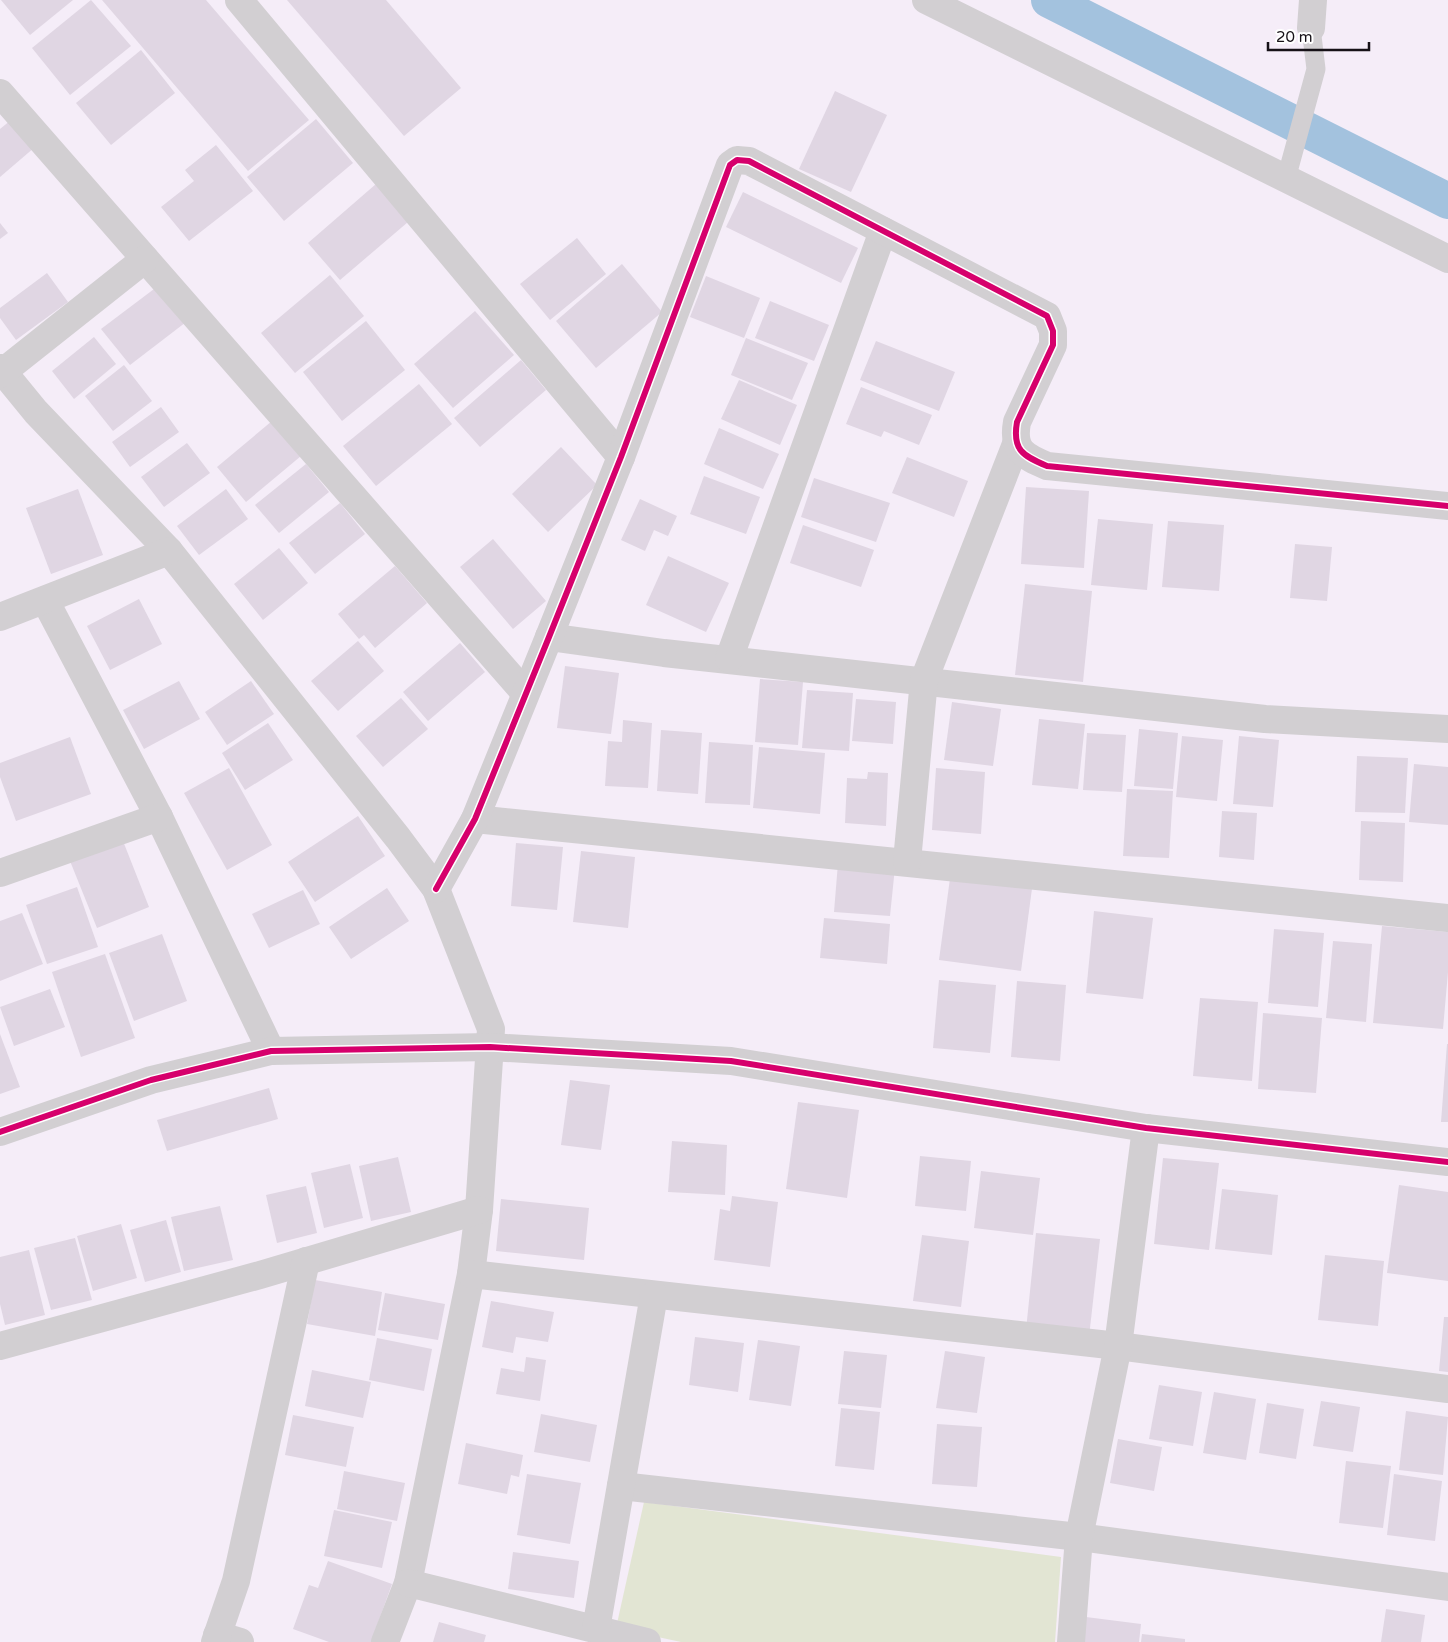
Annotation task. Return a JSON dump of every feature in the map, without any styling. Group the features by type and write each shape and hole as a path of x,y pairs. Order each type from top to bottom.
{"street":[{"path":"239,0 621,457"},
{"path":"926,0 1448,258"},
{"path":"1311,28 1313,0"},
{"path":"0,93 525,693"},
{"path":"436,889 475,819 621,457 730,165 737,160 749,161 1046,316 1053,331 1053,345 1017,422 1016,444 924,680 907,861"},
{"path":"729,660 882,231"},
{"path":"145,259 1,372 36,412 169,551 398,838 436,889 491,1029 479,1210 471,1274 408,1583 385,1642"},
{"path":"1016,444 1027,458 1046,466 1448,506"},
{"path":"0,617 169,551"},
{"path":"45,600 159,817 271,1051"},
{"path":"549,637 729,660 1265,719 1448,729"},
{"path":"0,874 159,817"},
{"path":"475,819 907,861 1448,918"},
{"path":"0,1132 151,1080 271,1051 490,1047 731,1061 1146,1128 1448,1162"},
{"path":"1071,1642 1079,1537 1118,1346 1146,1128"},
{"path":"0,1346 306,1261 479,1210"},
{"path":"224,1640 306,1261"},
{"path":"471,1274 1118,1346 1448,1389"},
{"path":"596,1629 654,1295"},
{"path":"621,1486 1079,1537 1448,1587"},
{"path":"408,1583 647,1642"}],"lane":[{"path":"1286,179 1316,69 1311,28"}],"green space":[{"path":"644,1502 1061,1557 1055,1642 681,1642 616,1628"}],"building":[{"path":"1,0 73,0 30,35"},
{"path":"91,0 131,46 70,95 32,48"},
{"path":"102,0 206,0 309,120 248,171"},
{"path":"287,0 386,0 461,88 404,136"},
{"path":"141,50 175,93 111,145 76,103"},
{"path":"835,91 887,115 851,192 799,169"},
{"path":"316,119 353,163 284,221 247,177"},
{"path":"11,120 35,147 0,177 0,129"},
{"path":"216,145 253,191 189,241 161,207 194,181 185,170"},
{"path":"376,184 408,222 340,280 308,243"},
{"path":"743,192 858,248 841,283 726,227"},
{"path":"0,223 8,233 0,239"},
{"path":"577,238 606,274 550,320 520,284"},
{"path":"622,264 662,312 596,368 556,321"},
{"path":"47,273 68,302 16,340 0,318 0,308"},
{"path":"330,275 364,316 295,373 261,333"},
{"path":"706,276 760,298 744,338 690,317"},
{"path":"162,283 190,319 130,365 101,329"},
{"path":"770,301 829,325 814,361 755,338"},
{"path":"475,311 514,355 453,408 414,364"},
{"path":"366,321 405,370 342,421 303,372"},
{"path":"94,337 116,364 74,399 52,371"},
{"path":"746,338 808,363 792,400 731,375"},
{"path":"876,341 955,372 939,411 860,380"},
{"path":"521,360 546,390 480,447 454,418"},
{"path":"124,365 152,401 113,431 85,396"},
{"path":"739,380 797,405 780,445 721,419"},
{"path":"419,384 452,424 376,486 343,446"},
{"path":"861,387 932,415 919,445 884,431 881,437 846,424"},
{"path":"161,407 179,432 130,467 112,442"},
{"path":"272,421 301,456 246,502 217,467"},
{"path":"719,428 779,454 763,489 704,464"},
{"path":"187,443 210,473 164,507 141,477"},
{"path":"561,447 597,485 548,532 512,494"},
{"path":"907,457 968,481 954,517 892,493"},
{"path":"306,464 329,492 279,533 255,505"},
{"path":"704,476 760,497 746,534 690,514"},
{"path":"814,478 890,503 876,542 801,517"},
{"path":"1026,487 1089,491 1084,568 1021,564"},
{"path":"78,489 103,555 51,574 26,508"},
{"path":"226,489 248,519 199,555 177,526"},
{"path":"640,499 677,516 668,536 654,530 645,551 621,540"},
{"path":"340,503 365,534 315,574 289,543"},
{"path":"1098,519 1153,524 1147,590 1091,585"},
{"path":"1168,521 1224,525 1219,591 1162,587"},
{"path":"803,525 874,550 861,587 790,563"},
{"path":"493,539 546,601 513,629 460,567"},
{"path":"1295,544 1332,547 1327,601 1290,598"},
{"path":"279,548 308,583 263,620 234,584"},
{"path":"668,556 729,583 706,632 646,605"},
{"path":"395,566 427,603 375,648 364,635 359,639 338,614"},
{"path":"1025,584 1092,591 1083,682 1015,675"},
{"path":"139,599 162,644 110,670 87,626"},
{"path":"358,641 384,671 338,711 311,681"},
{"path":"460,643 485,672 428,721 403,692"},
{"path":"565,666 619,673 611,734 557,728"},
{"path":"760,679 803,682 798,745 755,742"},
{"path":"179,681 200,719 144,749 123,710"},
{"path":"251,681 274,714 227,745 205,712"},
{"path":"807,690 853,693 849,751 802,748"},
{"path":"401,698 428,729 383,767 356,736"},
{"path":"856,699 896,702 893,744 852,741"},
{"path":"952,702 1001,709 993,766 944,760"},
{"path":"1039,719 1085,724 1078,789 1032,785"},
{"path":"623,720 652,723 648,788 605,786 608,741 622,742"},
{"path":"268,723 293,760 245,790 222,753"},
{"path":"1139,729 1178,733 1173,789 1134,786"},
{"path":"661,730 702,733 698,794 657,791"},
{"path":"1087,733 1126,735 1122,792 1083,790"},
{"path":"1182,736 1223,740 1217,801 1176,797"},
{"path":"1239,736 1279,740 1273,807 1233,804"},
{"path":"70,737 91,794 16,821 0,777 0,763"},
{"path":"709,742 753,745 750,805 705,803"},
{"path":"759,747 825,753 820,814 753,808"},
{"path":"1357,756 1408,758 1405,813 1355,812"},
{"path":"1414,764 1448,767 1448,825 1409,822"},
{"path":"229,768 272,845 227,870 184,793"},
{"path":"936,768 985,772 981,834 932,830"},
{"path":"868,772 888,773 886,826 845,823 847,778 867,779"},
{"path":"1127,789 1173,791 1169,858 1123,856"},
{"path":"1222,811 1257,813 1254,860 1219,857"},
{"path":"358,816 385,856 315,902 288,862"},
{"path":"1361,821 1405,823 1403,882 1359,880"},
{"path":"123,841 149,907 97,928 70,861"},
{"path":"516,843 563,847 557,910 511,906"},
{"path":"581,851 635,857 628,928 573,922"},
{"path":"838,863 895,867 890,916 834,912"},
{"path":"951,871 1033,881 1021,971 939,960"},
{"path":"77,887 98,947 47,964 26,905"},
{"path":"387,888 409,921 351,959 329,927"},
{"path":"303,890 320,924 269,948 252,914"},
{"path":"1094,911 1153,918 1143,999 1086,993"},
{"path":"22,913 43,964 0,981 0,921"},
{"path":"824,918 890,924 887,964 820,958"},
{"path":"1382,926 1448,932 1448,972 1443,1029 1373,1023"},
{"path":"1274,929 1324,933 1318,1007 1268,1003"},
{"path":"162,934 187,1001 134,1021 109,953"},
{"path":"1333,941 1372,944 1366,1022 1326,1018"},
{"path":"105,954 135,1038 81,1057 52,972"},
{"path":"939,980 996,985 990,1053 933,1048"},
{"path":"1017,981 1066,985 1060,1061 1011,1057"},
{"path":"50,989 65,1027 14,1046 0,1007"},
{"path":"1200,998 1258,1002 1252,1081 1193,1076"},
{"path":"1263,1013 1322,1018 1316,1093 1258,1089"},
{"path":"0,1034 20,1087 0,1094"},
{"path":"1447,1044 1448,1122 1441,1122"},
{"path":"570,1080 610,1085 601,1150 561,1145"},
{"path":"269,1088 278,1119 167,1151 157,1120"},
{"path":"798,1102 859,1110 847,1198 786,1189"},
{"path":"672,1141 727,1145 725,1195 668,1192"},
{"path":"920,1156 971,1161 966,1211 915,1206"},
{"path":"398,1157 411,1212 371,1221 359,1166"},
{"path":"1163,1158 1219,1163 1209,1250 1154,1244"},
{"path":"350,1164 363,1218 324,1228 311,1173"},
{"path":"981,1171 1040,1178 1033,1235 974,1228"},
{"path":"1399,1185 1448,1192 1448,1281 1387,1273"},
{"path":"306,1186 317,1233 277,1243 266,1195"},
{"path":"1222,1189 1278,1195 1272,1255 1215,1249"},
{"path":"732,1196 778,1202 770,1267 714,1260 720,1209 730,1211"},
{"path":"501,1199 589,1208 584,1260 496,1251"},
{"path":"220,1206 233,1260 184,1271 171,1217"},
{"path":"166,1220 181,1272 145,1282 130,1230"},
{"path":"121,1224 137,1278 93,1291 77,1236"},
{"path":"1036,1233 1100,1239 1089,1337 1026,1330"},
{"path":"922,1235 969,1241 961,1307 913,1301"},
{"path":"75,1238 92,1300 51,1310 34,1248"},
{"path":"29,1250 45,1315 5,1325 0,1304 0,1257"},
{"path":"1325,1255 1384,1261 1378,1326 1318,1320"},
{"path":"315,1280 382,1292 375,1336 307,1324"},
{"path":"385,1293 445,1304 438,1340 378,1330"},
{"path":"491,1301 554,1312 548,1342 516,1337 513,1353 482,1347"},
{"path":"1444,1317 1448,1317 1448,1372 1439,1371"},
{"path":"695,1337 744,1343 738,1392 689,1385"},
{"path":"377,1338 432,1349 424,1391 369,1380"},
{"path":"758,1340 800,1346 791,1406 749,1400"},
{"path":"844,1351 887,1355 881,1408 838,1404"},
{"path":"945,1351 985,1357 977,1413 936,1408"},
{"path":"526,1357 546,1360 540,1401 496,1394 501,1368 524,1372"},
{"path":"312,1370 371,1382 363,1418 305,1406"},
{"path":"1159,1385 1202,1392 1193,1446 1149,1439"},
{"path":"1214,1392 1256,1399 1246,1460 1203,1453"},
{"path":"1321,1401 1360,1407 1353,1452 1313,1446"},
{"path":"1267,1403 1304,1409 1296,1459 1259,1453"},
{"path":"841,1408 880,1412 874,1470 835,1466"},
{"path":"1406,1411 1448,1417 1443,1475 1399,1470"},
{"path":"541,1414 597,1425 590,1462 534,1452"},
{"path":"293,1415 354,1427 346,1467 285,1455"},
{"path":"937,1424 982,1427 977,1487 932,1484"},
{"path":"1118,1439 1162,1447 1154,1491 1110,1483"},
{"path":"466,1443 523,1455 519,1477 511,1475 507,1494 458,1484"},
{"path":"1346,1461 1391,1466 1383,1528 1339,1523"},
{"path":"344,1471 405,1483 397,1521 337,1509"},
{"path":"527,1474 581,1483 570,1544 517,1535"},
{"path":"1394,1474 1442,1481 1435,1541 1387,1535"},
{"path":"334,1510 392,1522 382,1568 324,1556"},
{"path":"513,1552 579,1561 574,1598 508,1589"},
{"path":"328,1561 392,1584 371,1642 329,1642 293,1629 309,1585 318,1588"},
{"path":"1386,1609 1425,1615 1421,1642 1381,1642"},
{"path":"1086,1617 1141,1624 1139,1642 1083,1642"},
{"path":"439,1622 486,1635 484,1642 433,1642"},
{"path":"1142,1634 1185,1639 1185,1642 1141,1642"}],"waterway":[{"path":"1049,0 1448,201"}],"cycle path":[{"path":"436,889 475,819 621,457 730,165 737,160 749,161 1047,316 1053,331 1053,345 1017,422 1016,439 1018,446 1031,459 1047,466 1448,506"},
{"path":"0,1132 151,1080 271,1051 490,1047 731,1061 1146,1128 1448,1162"}]}
